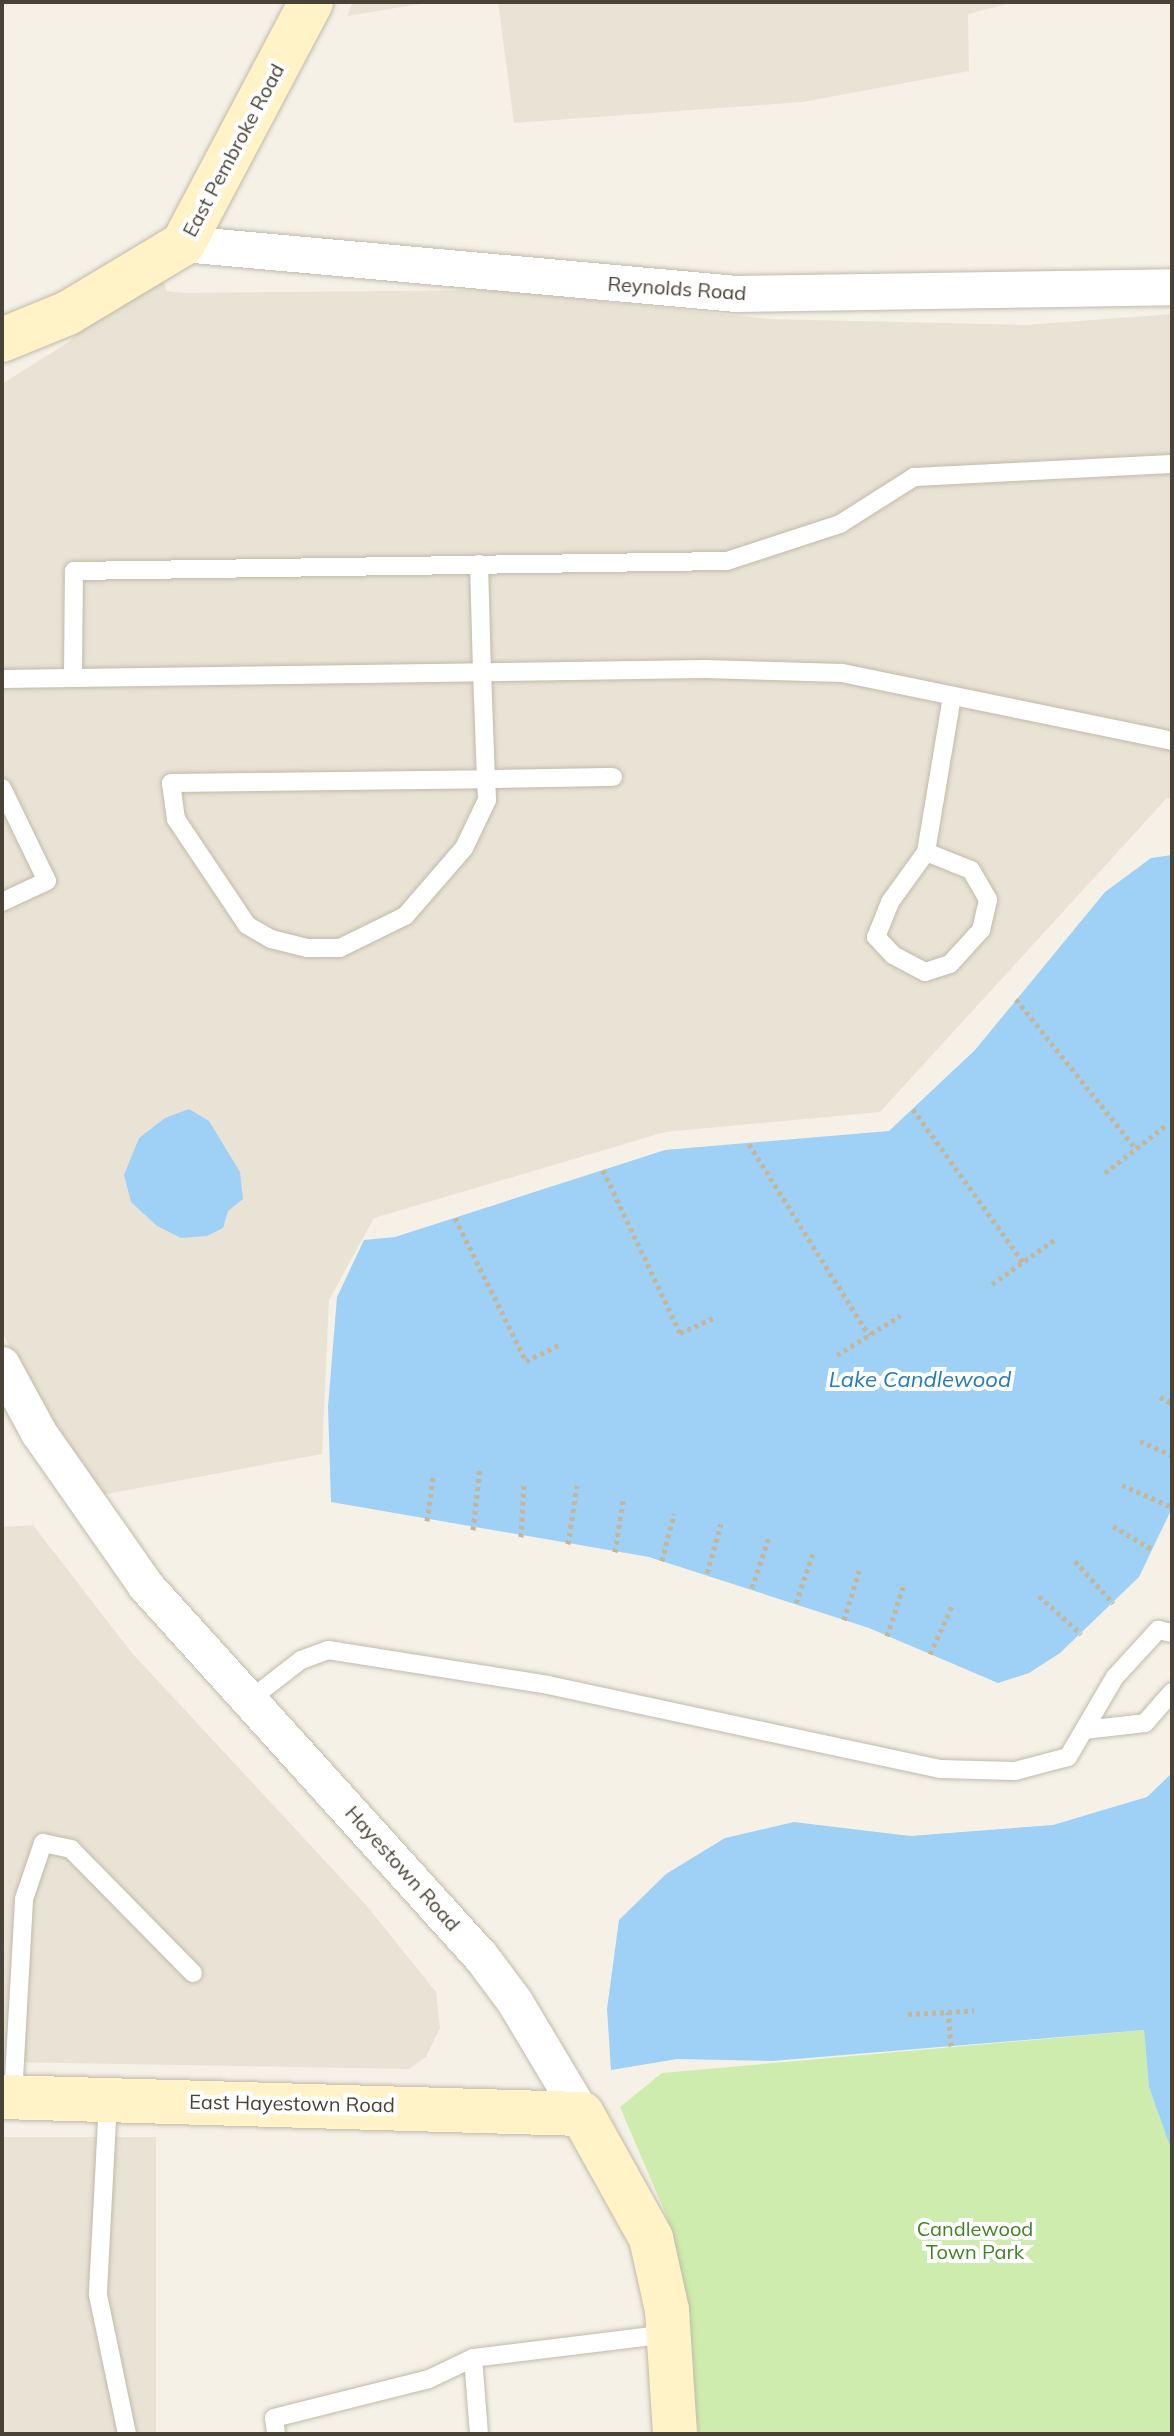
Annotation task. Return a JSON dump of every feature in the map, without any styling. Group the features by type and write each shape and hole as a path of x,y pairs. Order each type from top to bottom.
{"street":[{"name":"East Pembroke Road","path":"2,340 68,313 183,244 311,2"},
{"name":"Reynolds Road","path":"183,244 737,294 1172,287"},
{"name":"Hayestown Road","path":"2,1365 39,1433 146,1586 252,1698 480,1955 582,2114 651,2238 668,2334 675,2434"},
{"name":"East Hayestown Road","path":"8,2097 582,2114"}],"lane":[{"path":"73,676 74,571 727,561 840,524 914,477 1172,464"},
{"path":"479,564 482,671 486,779 487,800 464,848 415,904 371,936 340,948 307,948 271,939 247,925 176,819 171,783 486,779 613,777"},
{"path":"2,679 482,671 842,673 1172,741"},
{"path":"926,852 971,870 988,900 981,930 950,964 925,972 893,955 876,937 890,902 926,852 952,697"},
{"path":"2,788 47,881 2,902"},
{"path":"252,1698 301,1660 328,1650 548,1685 940,1769 1015,1771 1068,1757 1115,1677 1158,1630 1172,1633"},
{"path":"1084,1730 1145,1723 1172,1692"},
{"path":"8,2097 24,1899 43,1843 71,1849 193,1973"},
{"path":"108,2098 98,2295 127,2434"},
{"path":"276,2434 274,2418 429,2379 473,2358 668,2334"},
{"path":"473,2358 479,2434"}],"path":[{"path":"1016,999 1136,1149"},
{"path":"913,1109 1023,1262"},
{"path":"1105,1173 1165,1126"},
{"path":"749,1144 869,1335"},
{"path":"603,1170 680,1333 713,1318"},
{"path":"455,1218 526,1361 559,1345"},
{"path":"992,1284 1054,1240"},
{"path":"837,1355 901,1315"},
{"path":"1160,1397 1172,1403"},
{"path":"1140,1441 1172,1455"},
{"path":"473,1530 480,1467"},
{"path":"427,1521 433,1477"},
{"path":"521,1537 524,1482"},
{"path":"1122,1485 1172,1507"},
{"path":"568,1544 577,1486"},
{"path":"615,1552 623,1501"},
{"path":"662,1561 674,1514"},
{"path":"707,1573 721,1524"},
{"path":"1113,1526 1153,1550"},
{"path":"752,1588 769,1537"},
{"path":"796,1603 814,1550"},
{"path":"1075,1561 1113,1603"},
{"path":"844,1620 860,1568"},
{"path":"887,1636 904,1584"},
{"path":"1039,1596 1081,1634"},
{"path":"930,1654 952,1606"},
{"path":"908,2014 974,2010"},
{"path":"948,2012 951,2046"}],"shaded area":[{"path":"353,2 432,2 347,16"},
{"path":"498,2 1015,2 968,14 969,71 803,102 514,123"},
{"path":"164,277 166,291 185,293 496,290 769,319 1026,325 1172,314 1172,799 1167,798 880,1112 665,1132 374,1218 329,1300 322,1454 101,1495 50,1424 2,1332 2,384 70,341 87,322"},
{"path":"33,1525 132,1653 366,1905 436,1992 440,2028 426,2057 409,2069 2,2062 2,1527"},
{"path":"2,2137 156,2137 156,2434 2,2434"}],"green space":[{"name":"Candlewood Town Park","path":"1144,2030 1149,2087 1172,2152 1172,2434 699,2434 667,2217 620,2107 662,2073"}],"water":[{"name":"Lake Candlewood","path":"1172,855 1172,1508 1139,1577 1060,1653 1029,1673 998,1683 869,1628 649,1557 331,1502 328,1407 337,1297 364,1240 395,1237 665,1150 889,1131 975,1050 1105,892 1151,858"},
{"path":"189,1109 209,1121 240,1172 243,1199 228,1211 223,1228 207,1236 181,1238 157,1226 131,1202 124,1175 139,1138 165,1118"},
{"path":"1172,1773 1172,2152 1149,2087 1144,2030 772,2061 677,2059 611,2070 607,2009 619,1920 666,1874 725,1838 794,1822 910,1836 1053,1825 1147,1797"}]}
